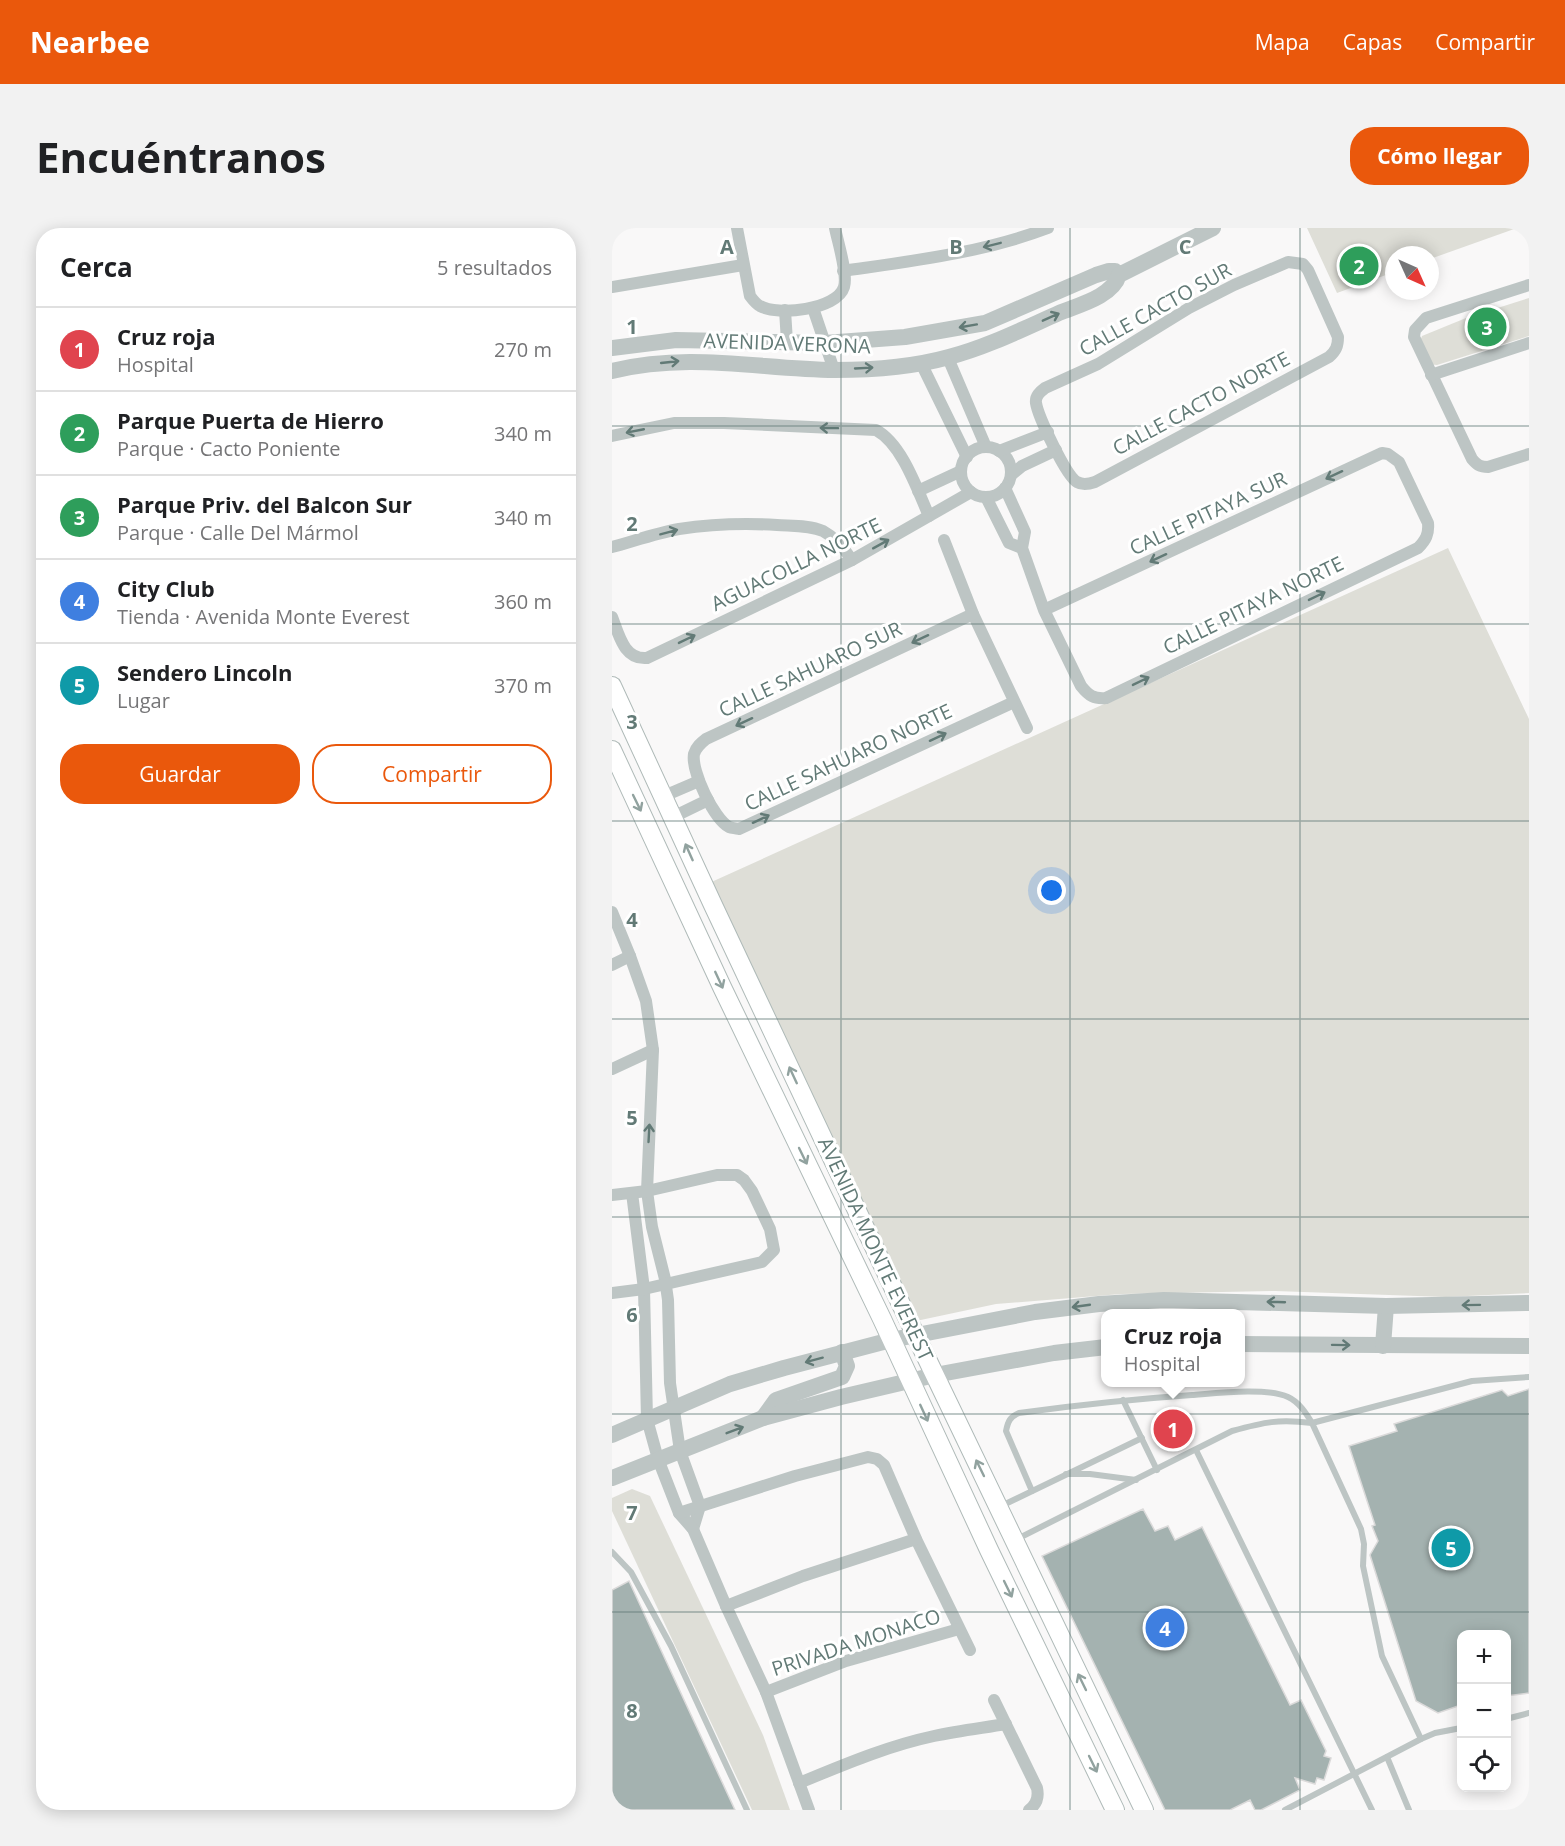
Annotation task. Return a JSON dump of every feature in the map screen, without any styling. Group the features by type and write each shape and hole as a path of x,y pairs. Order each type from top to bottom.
{"main road":[{"name":"AVENIDA MONTE EVEREST","path":"612,686 916,1336 1144,1810"},
{"name":"AVENIDA MONTE EVEREST","path":"612,750 722,987 1115,1810"},
{"path":"649,827 673,817"},
{"path":"1076,1730 1100,1719"}],"street":[{"path":"737,228 750,296 757,305 767,309 785,310 813,308 830,303 844,287 835,228"},
{"path":"843,271 940,257 994,245 1048,228"},
{"name":"AVENIDA VERONA","path":"612,371 677,361 729,362 834,370 921,363 948,358 983,346 1092,299 1111,289 1119,275 1213,228"},
{"name":"CALLE CACTO NORTE","path":"1056,450 1076,482 1095,483 1329,357 1335,351 1338,337 1308,270 1302,264 1295,262"},
{"name":"CALLE CACTO SUR","path":"1048,432 1036,403 1037,397 1045,388 1098,364 1190,308 1279,265 1295,262"},
{"path":"612,287 743,265"},
{"name":"AVENIDA VERONA","path":"612,348 676,340 825,343 905,337 985,322 1096,275 1115,271 1119,275"},
{"path":"1529,285 1426,318 1415,330 1414,337 1476,464 1488,467 1529,454"},
{"path":"813,308 834,370"},
{"path":"785,310 787,342"},
{"path":"1431,375 1529,343"},
{"path":"948,358 986,447"},
{"path":"921,363 967,456"},
{"path":"612,436 674,423 876,430 886,436 895,446 929,516"},
{"path":"999,451 1048,432 1056,450 1022,466 1011,475 1005,488 993,496 986,497 971,492 965,486 961,471 967,456 986,447 999,451 1008,461 1011,475"},
{"name":"CALLE PITAYA NORTE","path":"1044,610 1081,687 1096,699 1106,698 1418,548 1425,541 1428,523 1399,462 1388,454"},
{"name":"CALLE PITAYA SUR","path":"1044,610 1376,455 1388,454"},
{"path":"918,491 961,471"},
{"path":"1005,488 1025,532 1022,548 1044,610"},
{"name":"AGUACOLLA NORTE","path":"612,617 626,650 633,657 647,658 852,560 971,492"},
{"path":"986,497 1009,543 1022,548"},
{"path":"612,547 678,530 731,524 779,525 820,530 840,543 852,560"},
{"path":"944,540 973,614 1027,728"},
{"name":"CALLE SAHUARO SUR","path":"704,790 694,757 695,750 706,739 973,614"},
{"name":"CALLE SAHUARO NORTE","path":"704,790 726,825 739,829 1014,702"},
{"path":"664,796 704,790"},
{"path":"673,817 704,790"},
{"path":"612,912 646,1001 653,1050 646,1191 651,1227 666,1284 673,1408 680,1451 700,1506 693,1529"},
{"path":"612,965 630,956"},
{"path":"612,1069 653,1050"},
{"path":"612,1195 632,1194 717,1175 736,1175 744,1180 752,1191 770,1229 774,1250 762,1262 644,1289 612,1293"},
{"path":"632,1194 644,1289 647,1419 658,1459 679,1513 693,1529 766,1692 809,1810"},
{"path":"612,1435 730,1384 891,1340 1035,1312 1099,1304 1175,1300 1386,1306 1529,1303"},
{"path":"1383,1346 1386,1306"},
{"path":"1245,1344 1529,1346"},
{"path":"612,1478 764,1418 935,1375 1054,1353 1101,1348"},
{"path":"764,1418 776,1400 842,1377 847,1366 842,1352"},
{"path":"679,1513 795,1476 868,1457 877,1459 884,1465 916,1539 970,1650"},
{"path":"726,1606 803,1576 916,1539"},
{"name":"PRIVADA MONACO","path":"766,1692 846,1661 959,1629"},
{"path":"994,1700 1037,1788 1038,1795 1033,1806"},
{"path":"799,1783 895,1746 934,1736 1006,1724"}],"lane":[{"path":"1014,1540 1232,1431 1267,1421 1312,1423 1472,1381 1529,1377"},
{"path":"1032,1491 1006,1431 1012,1416 1019,1413 1123,1400 1215,1393 1278,1394 1297,1403 1312,1423 1361,1529 1364,1544 1363,1566 1382,1656 1421,1739"},
{"path":"1123,1400 1157,1470"},
{"path":"999,1507 1142,1438"},
{"path":"1196,1450 1372,1810"},
{"path":"1064,1474 1090,1474 1137,1480"},
{"path":"612,1552 631,1572 671,1646 747,1810"},
{"path":"1511,1718 1529,1713"},
{"path":"1285,1810 1421,1739 1435,1733 1457,1729"},
{"path":"1388,1757 1409,1810"}],"shaded area":[{"path":"1307,228 1517,228 1439,256 1439,246 1385,246 1385,275 1337,293"},
{"path":"1529,298 1529,336 1437,365 1427,364 1418,346 1422,336 1466,318"},
{"path":"1448,548 1529,719 1529,1293 1446,1297 1275,1291 1121,1294 996,1304 916,1321 707,884"},
{"path":"632,1489 650,1496 763,1735 790,1810 752,1810 612,1511 612,1498"}],"building":[{"path":"1529,1389 1529,1693 1511,1695 1511,1630 1457,1630 1457,1706 1438,1713 1416,1701 1370,1555 1378,1541 1372,1526 1375,1525 1349,1446 1397,1431 1394,1424 1502,1390 1508,1396"},
{"path":"1143,1509 1155,1531 1168,1526 1175,1540 1202,1527 1290,1705 1301,1700 1326,1751 1324,1756 1331,1758 1324,1780 1317,1778 1315,1784 1295,1778 1300,1790 1261,1810 1255,1810 1250,1800 1230,1810 1165,1810 1042,1556"},
{"path":"629,1581 735,1810 612,1810 612,1590"}],"place":[{"name":"Parque Puerta de Hierro","path":"1359,266"},
{"name":"Parque Priv. del Balcon Sur","path":"1487,327"},
{"name":"Cruz roja","path":"1173,1429"},
{"name":"Sendero Lincoln","path":"1451,1548"},
{"name":"City Club","path":"1165,1628"}]}
